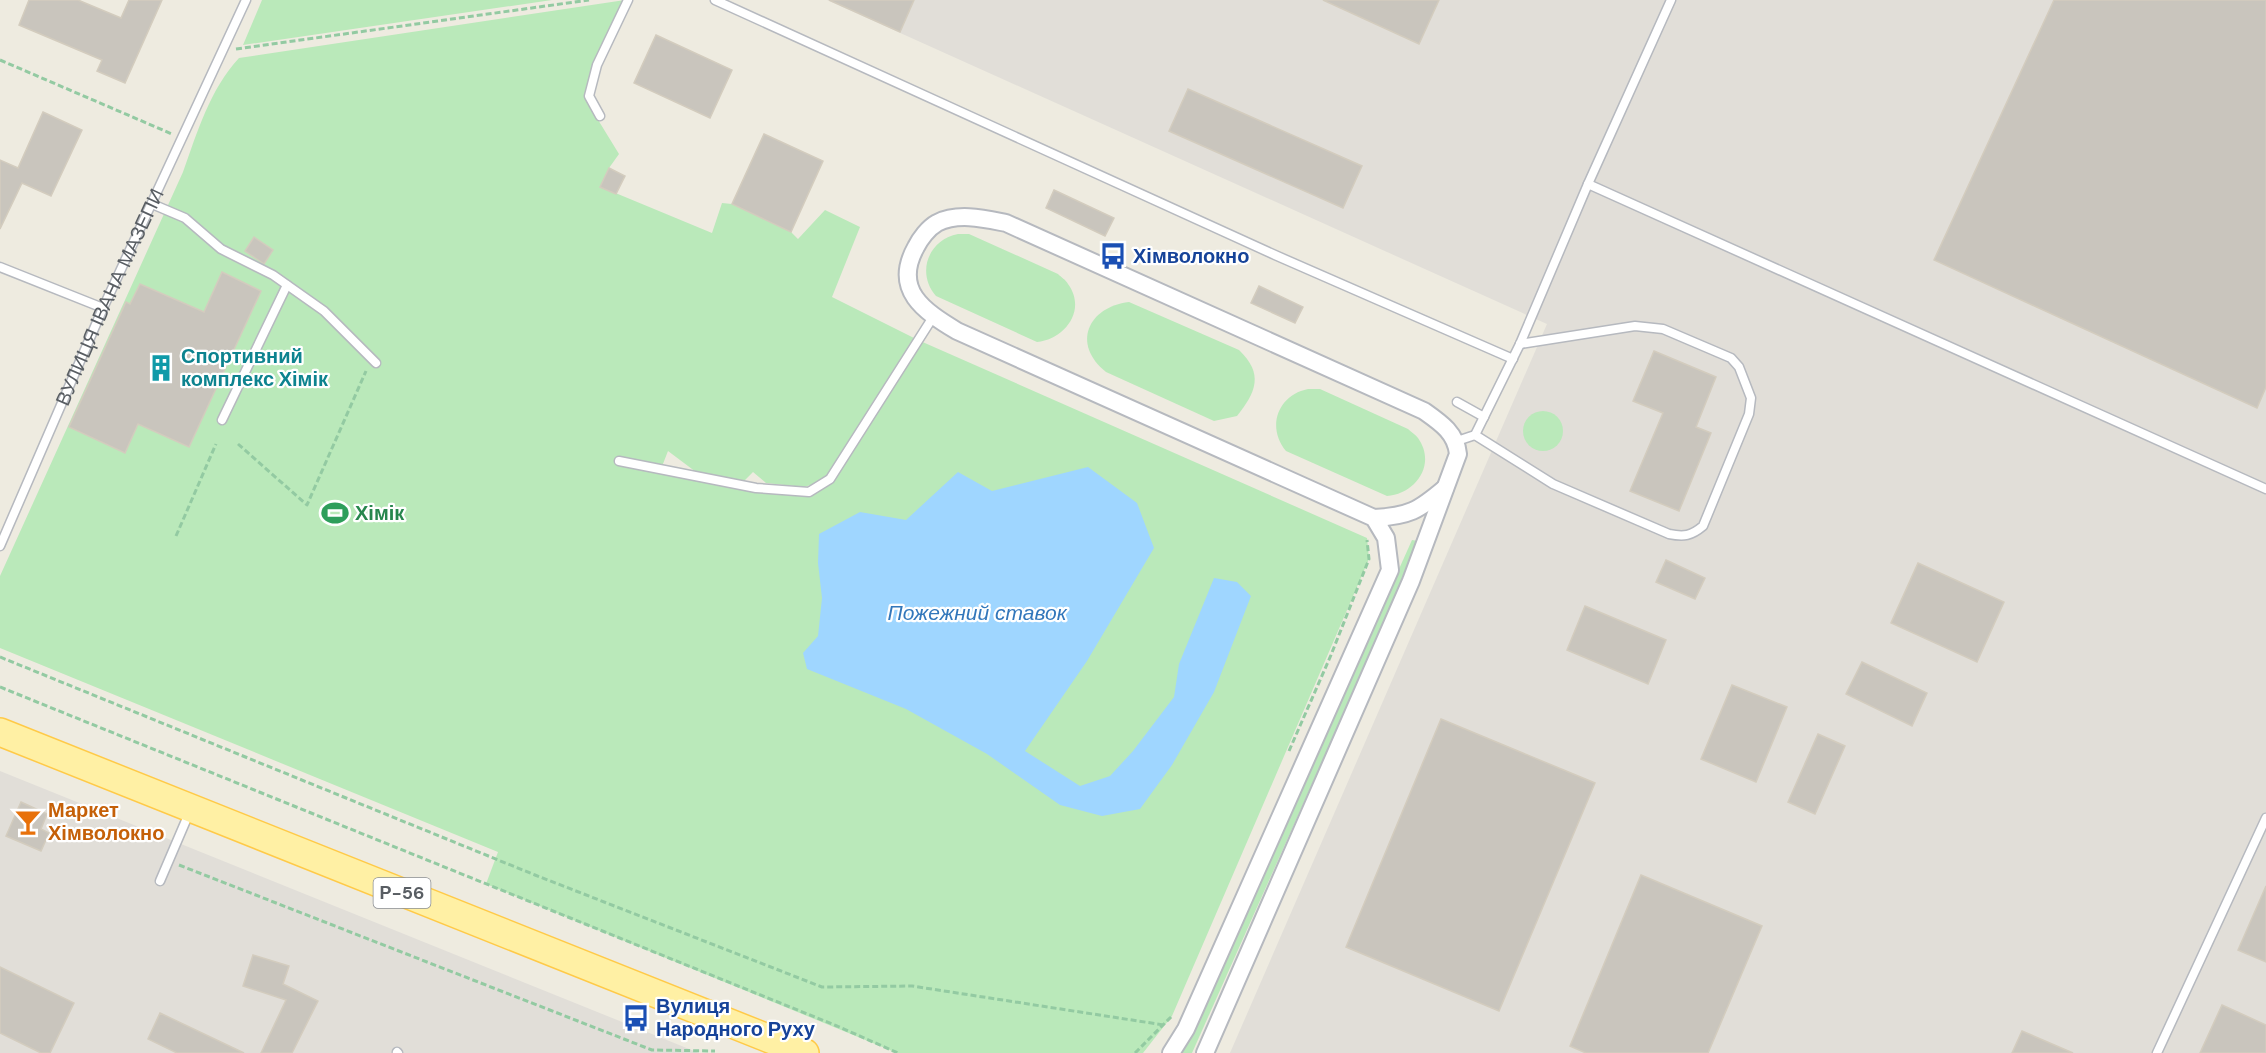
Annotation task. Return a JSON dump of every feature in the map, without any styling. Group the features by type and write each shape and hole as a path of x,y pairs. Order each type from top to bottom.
{"main road":[{"name":"Р-56","path":"0,732 191,807 766,1043 805,1053"}],"street":[{"path":"1205,1053 1411,581 1458,454 1457,441 1444,425 1424,411 1006,223 980,218 958,218 937,223 921,238 911,255 908,273 910,288 918,303 933,316 957,331 1374,518 1396,517 1420,509 1445,488"},
{"path":"1171,1053 1186,1029 1390,570 1386,538 1374,518"}],"lane":[{"name":"ВУЛИЦЯ ІВАНА МАЗЕПИ","path":"0,546 103,308 246,0"},
{"path":"600,116 589,96 597,65 628,0"},
{"path":"715,0 1264,250 1513,359"},
{"path":"1457,441 1475,435 1513,359 1588,184 1671,0"},
{"path":"1588,184 2266,489"},
{"path":"152,204 185,218 221,249 287,285 324,311 374,361"},
{"path":"0,267 103,308"},
{"path":"222,420 287,285"},
{"path":"620,461 756,488 809,492 830,479 933,316"},
{"path":"1475,435 1553,484 1669,534 1682,537 1693,534 1703,526 1749,414 1751,398 1739,367 1731,358 1663,329 1635,326 1520,344"},
{"path":"1457,402 1484,417"},
{"path":"160,880 191,807"},
{"path":"2157,1053 2266,818"}],"path":[{"path":"223,51 589,0"},
{"path":"0,60 181,138"},
{"path":"238,444 307,505 374,361"},
{"path":"176,536 216,444"},
{"path":"1289,751 1331,655 1369,559 1367,538"},
{"path":"0,657 524,870 822,987 912,986 1164,1025"},
{"path":"0,687 815,1017 898,1053"},
{"path":"169,861 652,1050 715,1051"},
{"path":"1135,1053 1164,1025 1177,1006"}],"shaded area":[{"path":"827,0 2266,0 2266,1053 1230,1053 1547,324"},
{"path":"0,771 699,1053 0,1053"}],"green space":[{"path":"262,0 552,0 243,45"},
{"path":"625,0 595,62 584,97 619,154 609,168 601,187 712,233 722,203 732,204 791,232 798,239 825,210 860,227 832,297 918,340 1367,538 1369,559 1172,1016 1143,1053 897,1053 486,884 498,852 0,648 0,576 183,172 205,112 220,83 239,58","holes":["668,451 696,472 744,481 753,472 766,483 804,487 827,480 809,492 661,469"]},
{"path":"958,234 969,234 1058,274 1073,294 1075,304 1070,322 1056,335 1037,342 936,296 927,277 928,259 939,243"},
{"path":"1129,302 1239,350 1252,367 1254,383 1249,399 1237,416 1214,421 1106,372 1095,361 1089,350 1087,339 1094,319 1115,305"},
{"path":"1308,389 1320,389 1408,429 1416,436 1423,448 1425,458 1424,468 1414,484 1397,494 1387,496 1286,451 1277,432 1278,413 1289,398"},
{"path":"1543,411 1557,417 1563,431 1557,445 1543,451 1529,445 1523,431 1529,417"},
{"path":"1412,540 1418,541 1417,549 1192,1053 1182,1053"}],"water":[{"name":"Пожежний ставок","path":"1088,467 1137,503 1154,548 1087,661 1025,751 1080,786 1110,776 1133,751 1174,697 1179,664 1214,578 1237,582 1251,596 1214,692 1172,765 1140,809 1102,816 1060,805 987,754 906,709 807,669 803,653 818,636 822,598 818,563 819,534 860,512 906,520 958,472 992,491"}],"building":[{"path":"29,0 78,0 121,18 129,0 162,0 125,83 97,71 102,60 19,25"},
{"path":"829,0 914,0 900,32"},
{"path":"1323,0 1439,0 1419,44"},
{"path":"2054,0 2266,0 2266,387 2257,408 1934,260"},
{"path":"656,35 732,70 710,118 634,83"},
{"path":"1188,89 1362,166 1343,208 1169,131"},
{"path":"43,112 82,130 51,196 22,183 0,229 0,160 18,168"},
{"path":"764,134 823,161 791,232 732,204"},
{"path":"609,168 625,176 616,194 600,187"},
{"path":"1054,190 1114,218 1105,236 1046,208"},
{"path":"254,237 273,250 264,264 245,251"},
{"name":"Спортивний комплекс Хімік","path":"222,272 261,291 189,447 138,424 125,453 69,427 126,302 130,304 140,284 204,312"},
{"path":"1259,286 1303,307 1295,323 1251,303"},
{"path":"1654,351 1716,377 1696,427 1711,433 1679,511 1630,491 1663,413 1633,401"},
{"path":"1666,560 1705,578 1695,599 1656,582"},
{"path":"1918,563 2004,602 1977,662 1891,623"},
{"path":"1585,606 1666,640 1648,684 1567,650"},
{"path":"1862,662 1927,693 1912,726 1846,694"},
{"path":"1732,685 1787,707 1756,782 1701,759"},
{"path":"1441,719 1595,783 1499,1011 1346,947"},
{"path":"1818,734 1845,746 1815,814 1788,802"},
{"name":"Маркет Хімволокно","path":"21,802 47,814 41,829 49,833 41,851 6,836"},
{"path":"1641,875 1762,926 1708,1053 1586,1053 1570,1046"},
{"path":"2266,886 2266,962 2238,950"},
{"path":"253,955 289,966 283,984 318,1001 292,1053 261,1053 286,1000 243,986"},
{"path":"0,967 74,1003 50,1053 41,1053 0,1033"},
{"path":"2222,1005 2266,1025 2266,1053 2200,1053"},
{"path":"160,1013 244,1053 177,1053 148,1039"},
{"path":"2022,1031 2073,1053 2012,1053"}],"place":[{"name":"Хімволокно","path":"1113,256"},
{"name":"Спортивний комплекс Хімік","path":"161,368"},
{"name":"Хімік","path":"335,513"},
{"name":"Маркет Хімволокно","path":"28,822"},
{"name":"Вулиця Народного Руху","path":"636,1018"}]}
